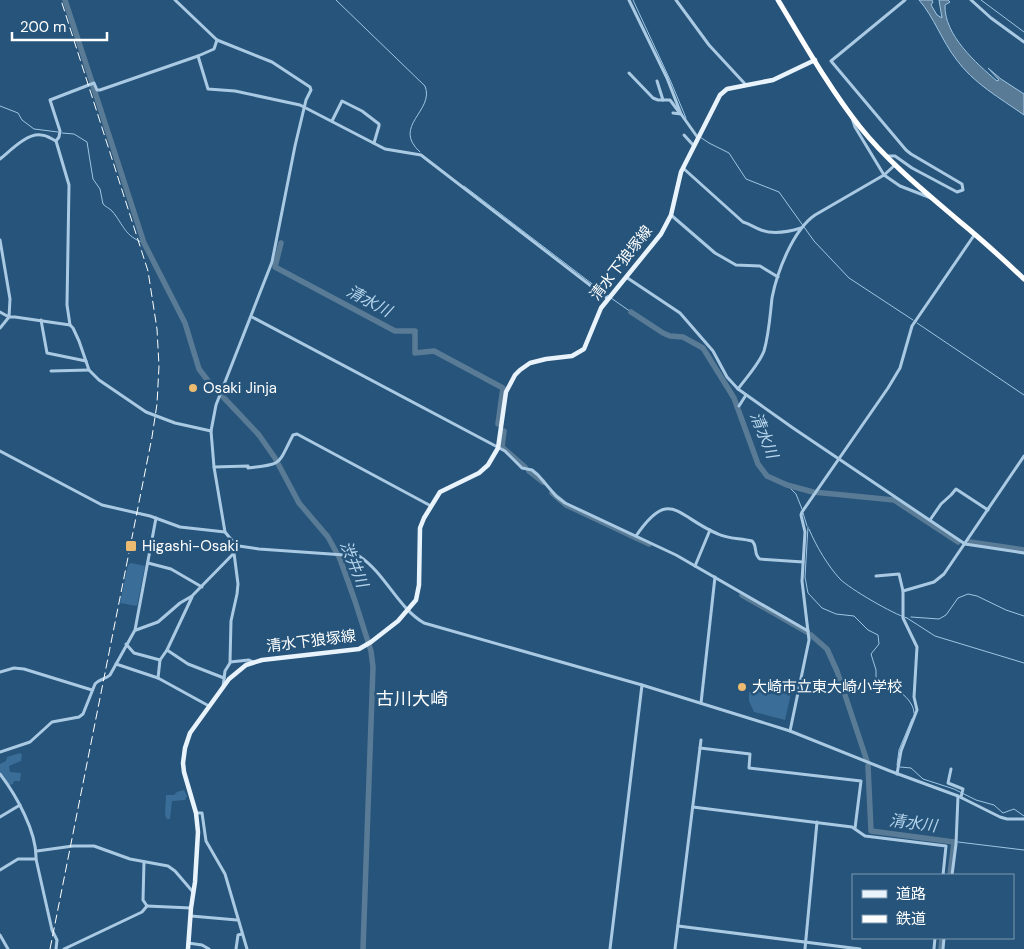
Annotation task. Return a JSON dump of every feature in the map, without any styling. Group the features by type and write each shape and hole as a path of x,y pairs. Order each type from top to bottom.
{"highway":[{"path":"778,0 851,114 886,156 1024,279"}],"main road":[{"name":"清水下狼塚線","path":"188,949 198,832 196,814 184,772 184,755 190,733 209,706 240,669 253,662 353,651 369,644 398,621 418,594 420,528 424,518 440,492 483,470 498,448 506,392 515,375 525,366 537,361 572,356 580,352 587,345 597,316 609,298 661,234 671,215 681,172 707,119 724,91 773,80 815,60"}],"street":[{"path":"175,0 217,40 272,62 310,87 311,90 306,100 288,178 272,262 252,317 220,390 212,431 214,467 225,532 234,543 239,546 259,549 355,555 369,563 419,620 430,625 642,685 790,731 897,774 961,795 1000,817 1024,819"},
{"path":"629,0 664,73 681,114"},
{"path":"676,0 710,45 746,85"},
{"path":"886,156 895,156 912,168 958,192 963,190 962,184 906,150 832,63 834,59 905,0"},
{"path":"970,0 1024,42"},
{"path":"212,431 175,423 146,412 100,380 89,370 73,328 70,325 67,305 69,186 56,141 60,133 50,102 52,99 94,83 97,90 100,90 198,56 214,49 217,40"},
{"path":"198,56 208,89 300,104 385,149 421,156 609,298"},
{"path":"629,73 654,98 670,100 699,137"},
{"path":"657,81 663,100"},
{"path":"332,121 342,100 362,111 379,124 374,143"},
{"path":"673,113 681,114"},
{"path":"851,114 855,127 884,175 900,186 934,199"},
{"path":"0,159 22,142 36,135 45,136 56,141"},
{"path":"684,135 694,146"},
{"path":"738,389 763,352 778,277 786,255 802,227 815,215 884,175 895,164"},
{"path":"683,168 743,222 755,226 759,230 776,233 802,227"},
{"path":"671,215 714,253 736,265 760,266 778,277"},
{"path":"790,731 809,640 802,581 805,532 801,515 888,388 900,368 915,322 975,234"},
{"path":"0,240 10,299 9,317 0,328"},
{"path":"626,277 680,313 713,351 727,377 746,395 966,544 1024,553"},
{"path":"0,312 9,317 70,325"},
{"path":"252,317 508,453 522,468 532,470 565,503 695,566 808,631"},
{"path":"41,320 47,353 86,361"},
{"path":"51,371 89,370"},
{"path":"739,406 746,395"},
{"path":"214,467 248,466 248,468 275,465 280,462 293,435 297,434 432,506"},
{"path":"0,451 102,506 156,518 180,527 225,532"},
{"path":"903,591 913,589 944,574 1024,456"},
{"path":"930,520 941,504 956,489 988,510"},
{"path":"636,536 646,521 660,509 678,510 691,520 722,536 752,541 755,544 756,556 760,559 803,562"},
{"path":"0,752 37,738 52,722 79,717 83,714 98,680 107,678 110,675 135,630 156,518"},
{"path":"695,566 710,530"},
{"path":"135,630 158,622 180,603 192,596 239,546"},
{"path":"223,688 225,671 230,662 231,621 238,584 234,553"},
{"path":"148,563 178,572 202,587"},
{"path":"876,576 899,574 903,591 903,617 917,647 914,697 917,710 901,751 897,774"},
{"path":"701,703 715,577"},
{"path":"158,678 160,660 167,650 192,596"},
{"path":"126,644 134,653 160,660"},
{"path":"167,650 188,664 224,678"},
{"path":"230,662 249,660 253,662"},
{"path":"116,664 158,678 209,706"},
{"path":"0,672 14,668 24,668 92,690"},
{"path":"610,949 642,685"},
{"path":"675,949 701,740"},
{"path":"700,748 750,754 749,768 861,781 855,828"},
{"path":"951,770 948,783 962,789 952,874"},
{"path":"0,774 26,816 37,851 36,859 52,930 57,940 56,949"},
{"path":"0,817 20,805"},
{"path":"693,807 852,827 865,836 946,846 943,874"},
{"path":"196,814 202,814 204,818 206,841 224,874 247,949"},
{"path":"805,949 817,822"},
{"path":"37,851 89,845 124,858 168,866 175,871 193,892"},
{"path":"0,870 18,859 36,859"},
{"path":"144,862 143,900 147,906"},
{"path":"147,906 191,908"},
{"path":"64,949 142,912 147,906"},
{"path":"190,916 237,920"},
{"path":"678,926 860,949"},
{"path":"236,949 238,935 242,934"},
{"path":"0,935 8,949"},
{"path":"188,942 202,945 209,949"}],"shaded area":[{"path":"919,0 932,0 931,5 937,15 942,18 939,0 948,0 950,2 945,5 946,16 955,37 971,57 997,81 999,80 988,68 1024,94 1024,115 987,90 963,68"},
{"path":"131,563 145,566 137,606 120,603 128,565"},
{"path":"764,688 792,689 785,720 754,712 749,701 749,692 763,692"},
{"path":"20,753 22,755 21,761 9,766 10,772 21,773 20,781 14,781 10,785 0,772 0,764 6,761 7,757"},
{"path":"184,790 187,796 185,800 172,801 170,819 167,819 165,815 166,795 174,795"}],"waterway":[{"name":"清水川","path":"65,0 92,82"},
{"path":"336,0 425,86 426,95 424,103 411,126 410,134 412,143 420,152"},
{"path":"633,0 686,118"},
{"path":"981,0 1024,32"},
{"name":"渋井川","path":"93,86 144,243 185,323 199,369 259,435 275,458 299,503 328,537 340,559 371,651 373,667 363,949"},
{"path":"0,106 18,113 22,120 34,129 58,132"},
{"path":"62,133 74,134 87,142 93,179 100,189 103,204 112,211 132,237 144,243"},
{"path":"700,137 729,153 746,179 779,192 814,241 849,278 913,320"},
{"path":"464,186 608,296"},
{"name":"清水川","path":"281,243 275,267 395,331 415,331 415,353 434,351 503,388 498,424"},
{"path":"611,298 631,312"},
{"name":"清水川","path":"631,312 663,333 670,336 683,337 703,348 734,398 758,464 767,476 787,485 813,492 894,500 958,542"},
{"path":"917,323 1024,395"},
{"name":"清水川","path":"504,431 502,447 525,467"},
{"name":"清水川","path":"529,471 543,482"},
{"path":"787,485 796,494 802,509"},
{"name":"清水川","path":"552,493 566,505 649,544"},
{"path":"803,513 807,526"},
{"path":"808,527 805,577 808,593 822,608 836,614 854,616 868,630 878,635 879,644 871,654 876,670 876,680 903,694 912,705 914,713"},
{"path":"809,529 823,556 840,579 872,601 907,618"},
{"name":"清水川","path":"970,542 1024,550"},
{"path":"911,617 939,619 946,615 958,598 968,594 1024,616"},
{"name":"清水川","path":"742,595 807,632"},
{"path":"907,618 935,636 1024,663"},
{"name":"清水川","path":"811,635 827,649 837,671 867,761"},
{"path":"897,765 899,750 912,719"},
{"name":"清水川","path":"868,766 871,831 954,842 950,874"},
{"path":"900,767 911,768 923,779 994,805 1003,813 1014,809 1024,816"},
{"path":"958,842 1024,850"},
{"name":"清水川","path":"941,949 942,939"}],"railway":[{"path":"50,949 152,437 157,404 159,366 157,329 148,271 61,0"}],"place":[{"name":"Osaki Jinja","path":"193,388"},
{"name":"Higashi-Osaki","path":"131,546"},
{"name":"大崎市立東大崎小学校","path":"742,687"}],"district":[{"name":"古川大崎","path":"412,699"}]}
